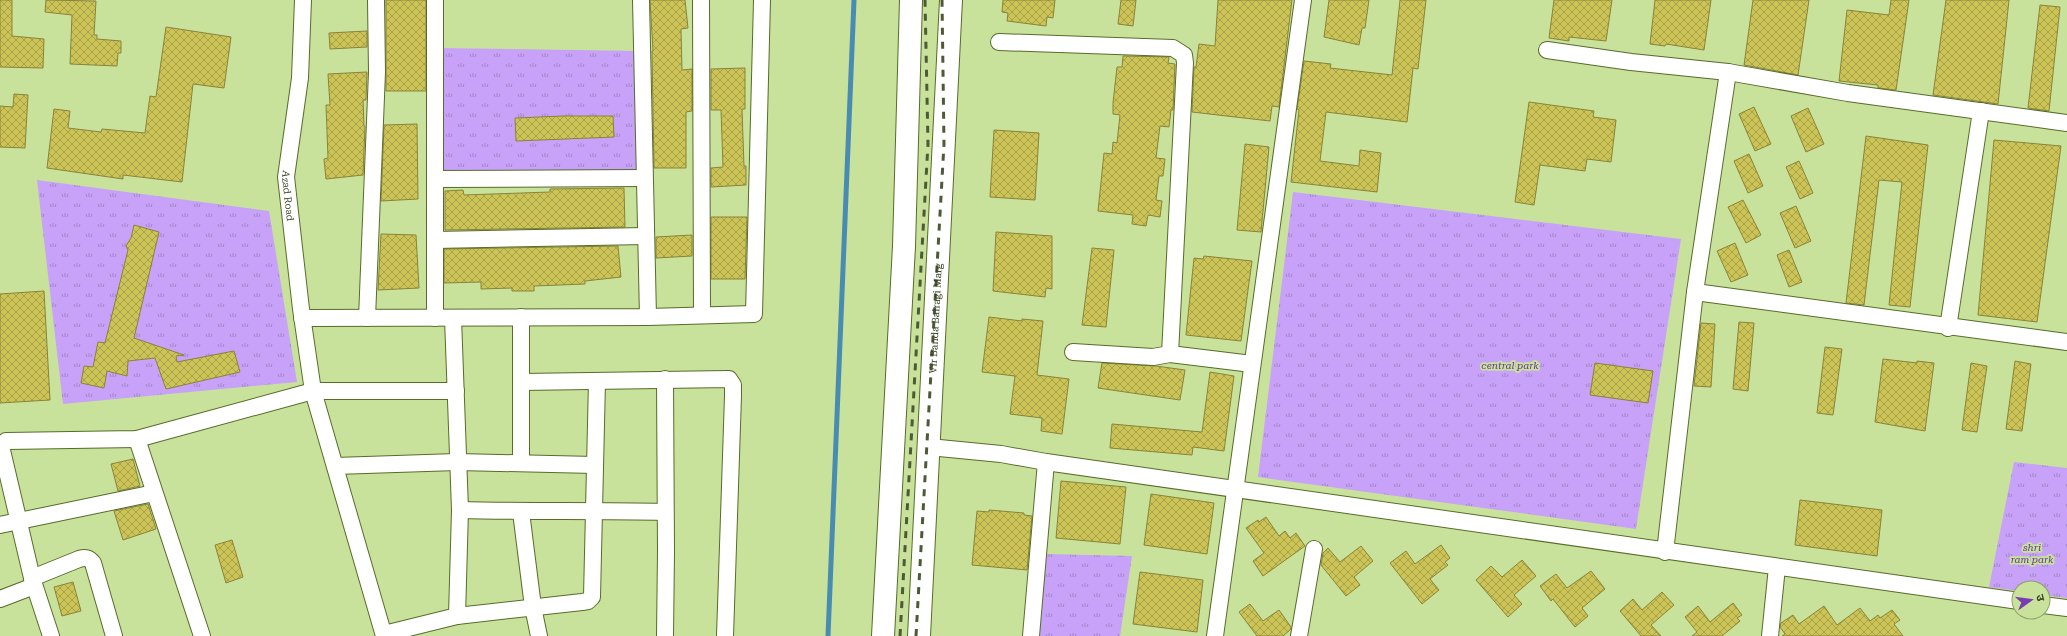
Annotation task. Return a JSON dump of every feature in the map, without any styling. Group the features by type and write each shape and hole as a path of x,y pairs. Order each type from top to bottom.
{"main road":[{"path":"883,636 904,246 911,0"},
{"name":"Vir Banda Bairagi Marg","path":"919,636 951,0"}],"street":[{"name":"Azad Road","path":"304,0 300,78 286,177 302,318 313,391 384,635"},
{"path":"367,318 377,72 376,0"},
{"path":"435,0 435,318"},
{"path":"641,0 648,317"},
{"path":"700,0 702,314"},
{"path":"302,318 648,317 702,314 754,314 762,0"},
{"path":"1215,636 1303,0"},
{"path":"999,42 1173,48 1184,55 1185,62 1170,354"},
{"path":"1547,50 1631,62 1728,72 1848,93 2067,123"},
{"path":"1665,552 1695,292 1728,72"},
{"path":"1948,328 1981,111"},
{"path":"435,179 644,178"},
{"path":"435,240 646,236"},
{"path":"1695,292 1948,328 2067,342"},
{"path":"520,317 521,463"},
{"path":"453,318 457,462 460,510 457,616"},
{"path":"1073,352 1153,357 1170,354 1252,364"},
{"path":"665,379 665,636"},
{"path":"521,382 729,379 733,385 724,636"},
{"path":"384,635 457,616 582,602 588,601 592,597 594,591 597,381"},
{"path":"51,636 33,582 3,468 1,446 6,441 137,439 313,391 456,392"},
{"path":"137,439 202,636"},
{"path":"929,447 1001,454 1046,462 1665,552 2011,600"},
{"path":"335,466 457,462 595,465"},
{"path":"1031,636 1046,462"},
{"path":"0,525 154,493"},
{"path":"460,510 521,512 594,509 665,512"},
{"path":"521,512 533,607 539,636"},
{"path":"1299,636 1314,549"},
{"path":"0,599 85,557 90,559 93,563 114,636"},
{"path":"1770,636 1777,567"},
{"path":"2051,606 2067,608"}],"green space":[{"path":"438,48 639,51 642,172 440,173"},
{"path":"37,180 269,211 297,382 63,404"},
{"name":"central park","path":"1293,192 1681,239 1636,529 1258,477"},
{"name":"shri ram park","path":"2014,462 2067,468 2067,598 2051,596 2051,580 2011,580 2011,590 1989,587"},
{"path":"1046,554 1132,556 1120,636 1036,636"}],"building":[{"path":"0,0 12,0 12,36 44,39 43,68 0,67"},
{"path":"46,0 96,1 94,35 97,35 97,39 121,41 121,53 118,53 117,66 70,64 72,15 45,12"},
{"path":"386,0 426,0 426,91 386,91"},
{"path":"650,0 685,0 688,28 681,29 682,70 692,69 692,111 686,112 686,168 654,168 653,51"},
{"path":"1003,0 1055,0 1053,18 1047,17 1046,26 1007,21 1008,13 1002,12"},
{"path":"1121,0 1136,0 1133,26 1118,24"},
{"path":"1218,0 1292,0 1279,107 1272,106 1270,121 1192,112 1194,67 1196,67 1199,44 1215,46"},
{"path":"1329,0 1369,0 1365,28 1362,28 1359,45 1324,37"},
{"path":"1400,0 1426,0 1418,69 1413,68 1407,122 1326,112 1320,161 1359,166 1360,150 1381,153 1377,192 1291,182 1299,110 1297,109 1304,61 1331,64 1330,68 1392,75"},
{"path":"1554,0 1612,0 1606,41 1569,37 1569,41 1549,38"},
{"path":"1655,0 1711,0 1704,50 1666,44 1665,46 1650,44"},
{"path":"1753,0 1809,0 1798,75 1744,65"},
{"path":"1891,0 1909,0 1896,90 1878,88 1878,85 1839,81 1847,10 1889,15"},
{"path":"1946,0 2009,0 1998,104 1933,95"},
{"path":"2040,5 2060,7 2049,111 2028,108"},
{"path":"166,27 231,37 224,88 193,84 182,182 123,175 123,179 47,168 54,109 70,111 68,128 101,132 102,129 145,133 150,96 156,97"},
{"path":"367,31 367,47 330,49 329,33"},
{"path":"1123,56 1169,57 1168,63 1175,64 1173,110 1171,110 1169,127 1160,126 1156,158 1165,159 1163,176 1159,176 1156,200 1162,201 1160,217 1148,215 1146,226 1132,224 1133,215 1098,211 1104,153 1112,154 1113,142 1117,143 1120,115 1113,114 1113,103 1117,67 1122,67"},
{"path":"745,68 745,109 742,109 746,185 711,187 711,168 723,167 721,110 711,110 711,69"},
{"path":"367,72 366,100 363,100 365,126 363,175 326,179 324,159 328,158 326,105 330,105 328,74"},
{"path":"14,94 28,95 25,148 0,147 0,106 13,107"},
{"path":"1529,102 1594,111 1593,117 1616,120 1611,162 1587,159 1585,171 1540,165 1534,205 1515,202"},
{"path":"1754,107 1771,144 1755,151 1739,114"},
{"path":"1808,108 1824,144 1806,152 1791,116"},
{"path":"613,116 614,137 516,141 515,118"},
{"path":"417,124 418,199 381,201 384,125"},
{"path":"994,130 1039,133 1035,200 990,197"},
{"path":"1866,136 1928,145 1910,307 1889,305 1902,182 1879,180 1864,305 1846,303"},
{"path":"1994,140 2061,146 2037,322 1978,315"},
{"path":"1245,144 1269,147 1261,232 1237,230"},
{"path":"1749,154 1763,186 1748,193 1734,161"},
{"path":"1799,161 1813,193 1800,199 1786,167"},
{"path":"624,188 625,227 445,230 445,191 463,190 464,195 550,192 550,189"},
{"path":"1743,200 1761,235 1746,243 1728,207"},
{"path":"1796,206 1811,241 1795,248 1780,213"},
{"path":"711,217 747,217 745,279 711,279"},
{"path":"134,225 159,232 134,338 184,355 176,356 177,362 234,351 240,372 166,389 155,358 128,361 127,376 107,371 104,388 81,383 84,366 93,367 98,342 105,343 128,250 126,246 131,238"},
{"path":"996,232 1052,236 1052,289 1046,288 1045,297 993,291"},
{"path":"381,234 416,235 419,288 378,290"},
{"path":"692,235 692,256 656,258 656,237"},
{"path":"1735,243 1748,275 1731,282 1717,251"},
{"path":"618,246 621,277 585,281 585,284 534,286 534,291 512,291 512,288 481,289 481,282 444,283 444,249"},
{"path":"1092,248 1114,250 1106,327 1082,325"},
{"path":"1789,250 1802,282 1789,287 1777,255"},
{"path":"1204,256 1252,261 1241,341 1186,335 1194,258 1203,259"},
{"path":"44,291 50,400 0,403 0,294"},
{"path":"989,317 1022,321 1022,319 1043,321 1037,375 1069,379 1062,434 1041,431 1042,418 1010,414 1015,376 982,372"},
{"path":"1739,322 1754,323 1748,391 1733,389"},
{"path":"1701,323 1715,324 1711,387 1694,386"},
{"path":"1825,347 1842,349 1833,415 1817,413"},
{"path":"1883,359 1917,363 1917,361 1934,363 1925,431 1875,422"},
{"path":"2015,361 2031,364 2022,431 2006,429"},
{"path":"1102,363 1156,366 1185,370 1180,400 1098,388"},
{"path":"1595,363 1653,371 1648,403 1590,395"},
{"path":"1971,363 1987,366 1977,432 1962,430"},
{"path":"1210,372 1234,376 1224,451 1193,447 1192,455 1110,448 1112,424 1202,432"},
{"path":"133,459 140,486 118,491 111,464"},
{"path":"1061,481 1126,487 1120,544 1056,538"},
{"path":"1151,494 1214,503 1207,554 1144,545"},
{"path":"1800,500 1882,510 1877,556 1795,545"},
{"path":"148,504 156,529 123,540 114,511"},
{"path":"989,510 1024,513 1024,515 1032,516 1027,570 972,565 977,511 989,512"},
{"path":"1266,517 1279,536 1285,531 1290,538 1296,533 1305,546 1263,576 1253,561 1264,553 1246,528 1258,520 1259,522"},
{"path":"232,540 243,577 226,583 215,545"},
{"path":"1441,545 1450,558 1445,562 1448,565 1430,579 1439,590 1422,604 1390,563 1406,551 1415,564"},
{"path":"1361,546 1373,561 1354,577 1360,585 1346,596 1321,565 1323,553 1328,548 1340,562"},
{"path":"1522,560 1536,576 1514,595 1522,604 1508,617 1476,580 1491,566 1502,577"},
{"path":"1591,571 1605,589 1582,608 1588,616 1575,627 1553,599 1551,601 1540,586 1556,574 1567,588"},
{"path":"1140,572 1203,580 1197,632 1133,624"},
{"path":"73,582 81,611 62,616 54,587"},
{"path":"1662,592 1674,605 1651,625 1661,636 1641,636 1620,611 1633,599 1642,610"},
{"path":"1733,603 1742,615 1737,618 1740,621 1722,636 1692,636 1697,632 1685,617 1698,606 1710,622"},
{"path":"1250,604 1263,621 1279,610 1291,627 1290,630 1283,636 1257,636 1239,612"},
{"path":"1824,606 1837,625 1860,608 1870,621 1878,615 1880,618 1892,610 1900,620 1894,624 1903,636 1782,636 1785,634 1780,627 1781,623 1793,615 1799,624"}],"waterway":[{"path":"828,636 854,0"}],"railway":[{"path":"900,636 928,144 925,0"},
{"path":"916,636 944,144 942,0"}]}
